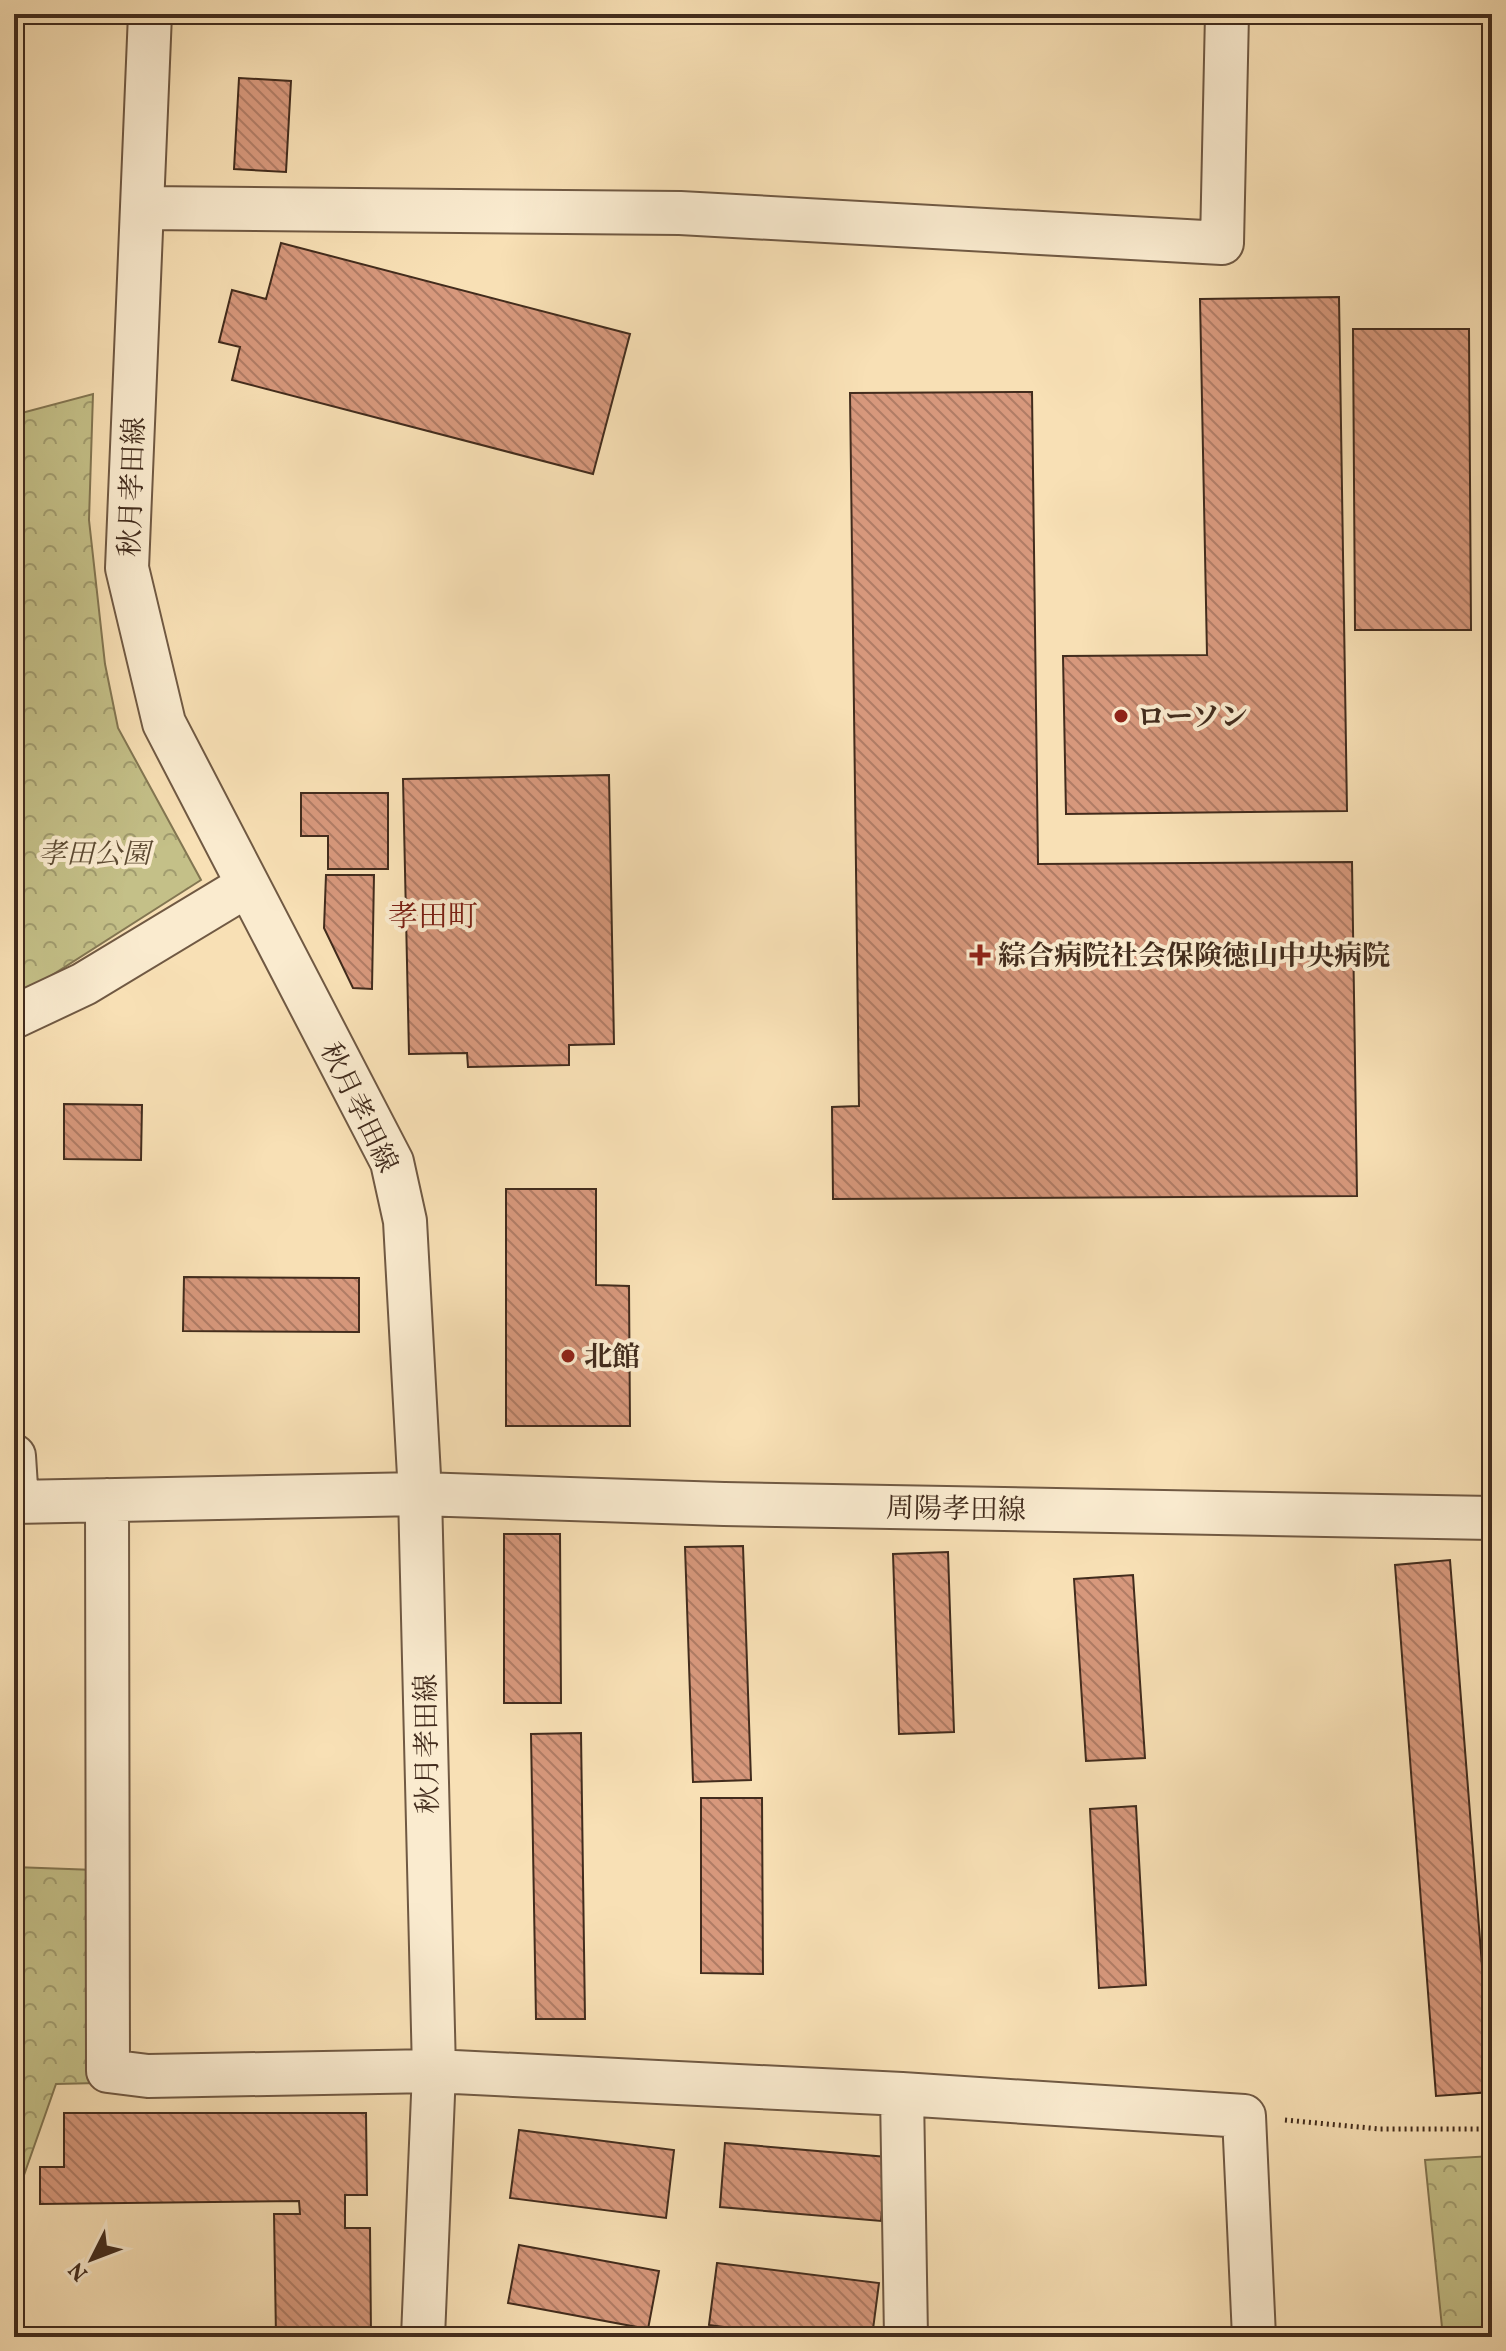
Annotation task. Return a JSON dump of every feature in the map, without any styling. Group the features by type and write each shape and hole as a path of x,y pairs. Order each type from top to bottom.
{"street":[{"name":"秋月孝田線","path":"150,14 127,568 164,723 392,1162 405,1221 420,1494 434,2071 423,2337"},
{"path":"144,208 680,213 1222,243 1219,16"},
{"path":"14,1017 84,984 248,885"},
{"path":"14,1456 15,1503"},
{"name":"周陽孝田線","path":"15,1503 420,1494 724,1504 1492,1518"},
{"path":"107,1500 108,2071 148,2076 434,2071 902,2094 1244,2116 1254,2337"},
{"path":"902,2094 906,2337"}],"path":[{"path":"1244,2116 1380,2129 1492,2129"}],"green space":[{"name":"孝田公園","path":"93,394 89,520 105,664 118,728 201,880 38,984 14,995 14,415"},
{"path":"14,1867 95,1870 98,2083 56,2084 17,2195 14,2194"},
{"path":"1492,2156 1492,2337 1443,2337 1425,2160"}],"building":[{"path":"239,78 291,81 286,172 234,169"},
{"path":"281,243 630,334 593,474 232,380 240,347 219,342 232,290 266,299"},
{"path":"1339,297 1347,811 1066,814 1063,656 1207,655 1200,299"},
{"path":"1353,329 1469,329 1471,630 1355,630"},
{"path":"1032,392 1038,864 1352,862 1357,1196 833,1199 832,1107 859,1106 850,393"},
{"path":"609,775 614,1044 569,1045 569,1065 468,1067 467,1053 409,1054 403,779"},
{"path":"301,793 388,793 388,869 328,869 328,836 301,836"},
{"path":"326,875 374,875 372,989 353,988 324,928"},
{"path":"64,1104 142,1105 141,1160 64,1159"},
{"name":"北館","path":"506,1189 596,1189 596,1285 629,1286 630,1426 506,1426"},
{"path":"184,1277 359,1278 359,1332 183,1331"},
{"path":"504,1534 560,1534 561,1703 504,1703"},
{"path":"743,1546 751,1780 693,1782 685,1547"},
{"path":"948,1552 954,1732 899,1734 893,1554"},
{"path":"1450,1560 1492,2092 1436,2096 1395,1565"},
{"path":"1133,1575 1145,1758 1086,1761 1074,1579"},
{"path":"581,1733 585,2019 536,2019 531,1734"},
{"path":"701,1798 762,1798 763,1974 701,1973"},
{"path":"1136,1806 1146,1985 1099,1988 1090,1809"},
{"path":"64,2113 366,2113 367,2195 345,2195 345,2228 370,2228 371,2337 276,2337 274,2214 300,2214 299,2201 40,2204 40,2167 64,2167"},
{"path":"519,2130 674,2150 666,2218 510,2198"},
{"path":"725,2143 887,2157 881,2221 720,2207"},
{"path":"519,2245 659,2271 648,2329 508,2303"},
{"path":"717,2263 879,2283 872,2337 801,2337 709,2325"}],"place":[{"name":"ローソン","path":"1121,716"},
{"name":"綜合病院社会保険徳山中央病院","path":"980,955"},
{"name":"北館","path":"568,1356"}],"district":[{"name":"孝田町","path":"433,916"}]}
